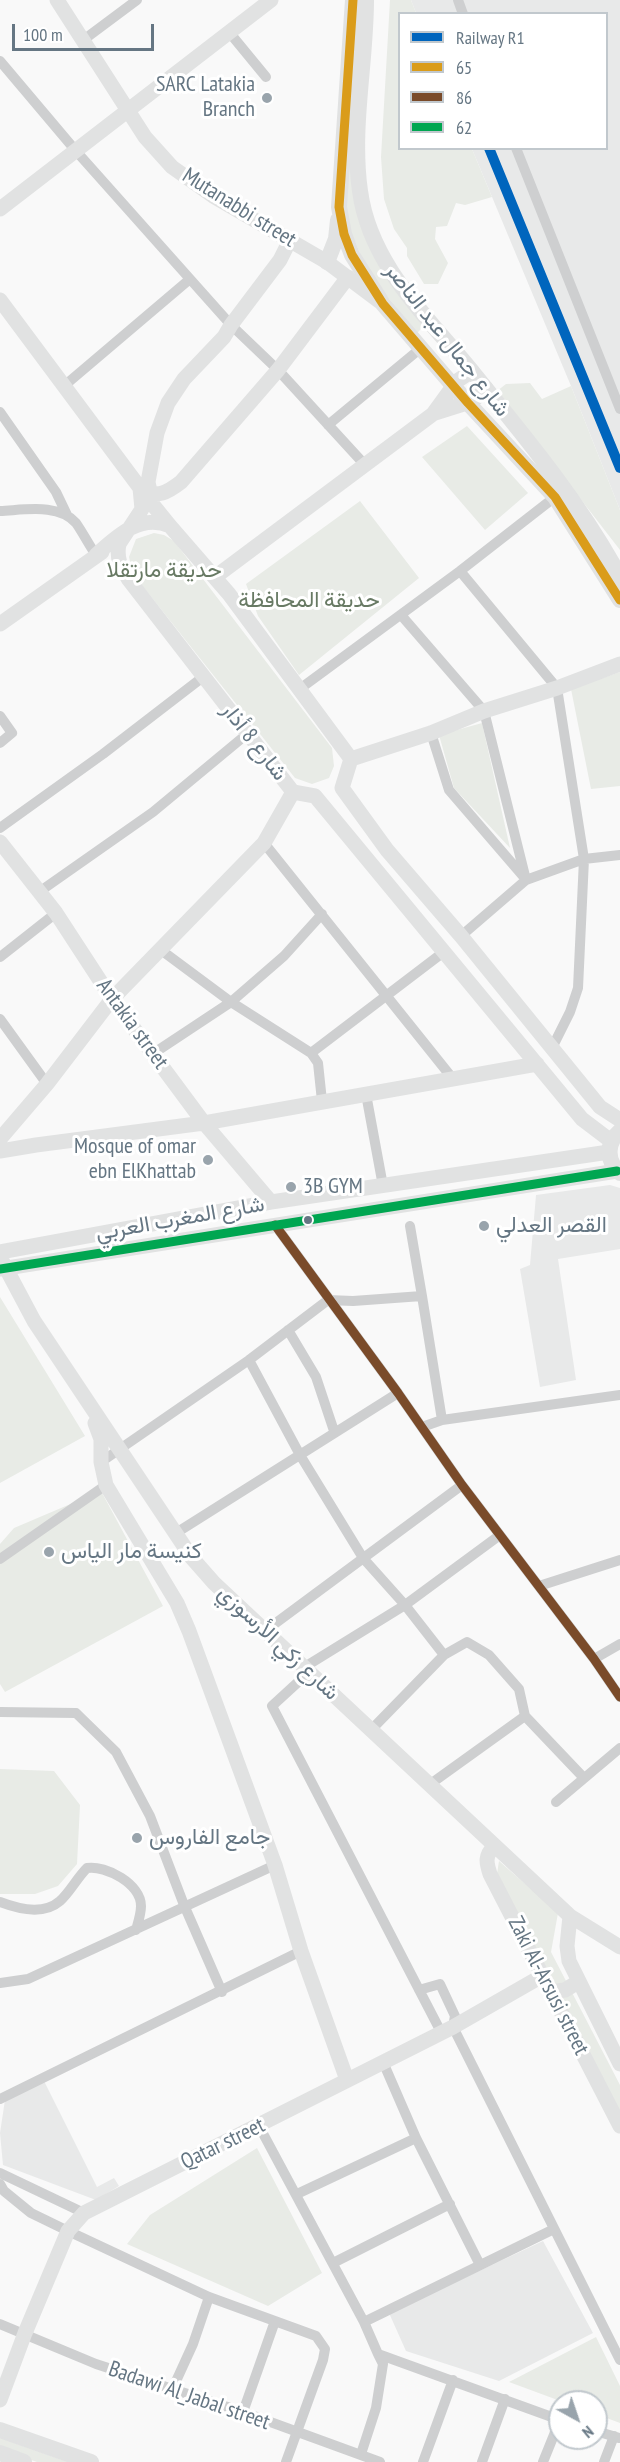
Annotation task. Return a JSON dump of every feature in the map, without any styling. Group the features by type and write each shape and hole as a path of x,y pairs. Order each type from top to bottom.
{"main road":[{"name":"شارع جمال عبد الناصر","path":"353,0 339,207 344,234 352,255 383,304 468,403 555,497 620,600"},
{"name":"شارع جمال عبد الناصر","path":"366,0 366,32 357,159 360,193 387,267 486,388 569,495 620,577"},
{"path":"327,262 336,239 339,207"},
{"path":"613,1141 610,1159 618,1172"},
{"path":"0,2430 91,2462"},
{"path":"0,2453 24,2462"}],"street":[{"name":"Mutanabbi street","path":"57,0 145,137 172,167 213,196 327,262 383,304"},
{"path":"82,41 137,0"},
{"path":"0,210 271,0"},
{"path":"229,32 266,76"},
{"path":"0,61 76,151 231,325 278,370 364,465"},
{"path":"517,150 620,409"},
{"path":"96,555 105,552 117,558 119,544 142,509 151,458 168,403 184,379 224,337 280,260 290,240"},
{"path":"145,491 160,495 181,482 278,370 348,277"},
{"path":"64,386 190,279"},
{"path":"0,300 145,491 153,505 215,577 301,688 351,759"},
{"path":"328,425 421,348"},
{"path":"215,577 433,414 461,377 472,371"},
{"path":"433,414 468,403 478,398 486,388"},
{"path":"0,412 57,492 67,515 76,523 96,555"},
{"path":"301,688 460,572 555,497"},
{"path":"0,511 49,510 67,515"},
{"path":"0,624 128,530 149,520 170,526"},
{"name":"شارع 8 أذار","path":"117,558 129,580 293,792 315,796"},
{"path":"460,572 557,688 584,860 578,988 570,1012 551,1050"},
{"path":"401,615 484,711 526,880"},
{"path":"351,759 431,733 484,711 557,688 620,664"},
{"path":"0,828 103,754 203,677"},
{"path":"0,716 12,733 0,742"},
{"path":"431,733 448,790 526,880"},
{"path":"39,892 153,812 247,734"},
{"path":"315,796 328,796 342,788 351,759"},
{"path":"342,788 387,850 461,936 551,1050 600,1107 620,1120"},
{"path":"0,1139 47,1084 112,999 264,843 293,792"},
{"path":"315,796 582,1119 592,1136 583,1156"},
{"name":"Antakia street","path":"0,842 56,913 112,999 154,1053 204,1124 271,1202"},
{"path":"264,843 453,1079"},
{"path":"461,936 526,880 584,860 620,855"},
{"path":"0,957 56,913"},
{"path":"154,1053 231,1002 284,956 322,914"},
{"path":"162,950 231,1002 310,1053 318,1063 322,1101"},
{"path":"310,1053 445,951"},
{"path":"0,1019 47,1084"},
{"path":"0,1152 36,1144 204,1124 537,1064"},
{"path":"366,1094 383,1186"},
{"path":"582,1119 613,1141"},
{"path":"16,1121 23,1137 36,1144"},
{"name":"شارع المغرب العربي","path":"0,1252 271,1202 583,1156 613,1141"},
{"name":"شارع المغرب العربي","path":"1,1268 618,1172"},
{"path":"275,1225 462,1485 620,1696"},
{"path":"410,1226 442,1420"},
{"path":"1,1268 96,1423 101,1439 100,1462 106,1485 177,1603 275,1865 301,1952 347,2080"},
{"name":"شارع زكي الأرسوزي","path":"1,1268 192,1558 214,1583 570,1916 620,1947"},
{"path":"100,1462 249,1360 328,1300 422,1296"},
{"path":"288,1330 316,1377 334,1431"},
{"path":"249,1360 300,1455 363,1558 405,1605 444,1655"},
{"path":"176,1533 334,1431 398,1393"},
{"path":"422,1427 442,1420 620,1395"},
{"path":"0,1559 106,1485"},
{"path":"265,1631 462,1485"},
{"path":"500,1535 405,1605 305,1670 272,1707 419,1990 447,2030 554,2229 620,2360"},
{"path":"539,1586 620,1560"},
{"path":"370,1730 444,1655 467,1642 489,1654 519,1689 525,1716 584,1777"},
{"path":"594,1659 620,1644"},
{"path":"0,1712 76,1713 116,1752 150,1816 184,1905 222,1992"},
{"path":"429,1785 525,1716"},
{"path":"556,1802 620,1748"},
{"name":"Zaki Al-Arsusi street","path":"494,1846 488,1854 486,1863 490,1874 620,2126"},
{"path":"0,1983 28,1979 136,1930 184,1905 275,1865"},
{"path":"0,1902 37,1910 50,1908 60,1901 87,1868 97,1866 114,1872 139,1896 141,1906 136,1930"},
{"path":"570,1916 567,1946 569,1961 620,2064"},
{"path":"0,2099 301,1952"},
{"name":"Qatar street","path":"0,2400 25,2332 68,2231 84,2213 447,2030 542,1976"},
{"path":"550,1992 566,1990 578,1982"},
{"path":"419,1990 440,1984 455,2016 447,2030"},
{"path":"383,2061 416,2138 480,2265"},
{"path":"259,2126 364,2322 383,2364 376,2408 361,2454"},
{"path":"297,2194 416,2138"},
{"path":"0,2173 84,2213"},
{"path":"1,2189 31,2213 209,2297 316,2336 325,2349 323,2360 286,2462"},
{"path":"333,2264 450,2204"},
{"path":"364,2322 554,2229"},
{"path":"172,2390 193,2344 209,2297"},
{"path":"243,2412 275,2321"},
{"name":"Badawi Al_Jabal street","path":"0,2324 25,2332 96,2364 243,2412 380,2462"},
{"path":"378,2354 548,2415"},
{"path":"423,2462 453,2380"},
{"path":"482,2462 505,2399"},
{"path":"604,2462 617,2438"}],"shaded area":[{"path":"411,0 620,0 620,510 472,150 608,150 608,12 416,12"},
{"path":"610,1185 620,1188 620,1249 558,1259 576,1380 540,1387 520,1269 530,1265 536,1195"},
{"path":"44,2081 97,2187 114,2178 119,2186 96,2200 3,2165 0,2133 5,2100"},
{"path":"543,2241 593,2333 499,2381 406,2351 389,2313"}],"green space":[{"path":"390,0 411,0 416,12 398,12 398,150 472,150 492,197 465,205 456,203 447,226 436,227 435,239 448,263 438,284 424,284 407,256 407,248 394,229 384,199 381,157"},
{"path":"350,138 356,197 425,325 417,333 368,273 347,222 344,188"},
{"path":"530,383 542,399 571,386 620,510 620,550 497,391 506,384"},
{"path":"467,426 528,493 485,530 422,457"},
{"name":"حديقة المحافظة","path":"360,501 419,578 299,675 258,616 246,584"},
{"name":"حديقة مارتقلا","path":"154,533 164,535 174,541 332,748 334,766 329,778 312,784 295,778 133,574 129,557 136,539"},
{"path":"620,672 620,786 591,789 571,689"},
{"path":"482,723 510,848 454,788 439,735"},
{"path":"0,1297 85,1436 0,1483"},
{"path":"101,1491 163,1606 5,1692 0,1684 0,1544 14,1528"},
{"path":"0,1769 54,1771 80,1805 77,1864 58,1886 35,1894 0,1894"},
{"path":"499,1861 558,1913 551,1952 620,2085 620,2117 497,1874"},
{"path":"257,2148 322,2273 268,2306 127,2244 150,2215"},
{"path":"596,2337 620,2386 620,2423 608,2418 608,2390 548,2390 548,2396 509,2382"},
{"path":"0,2438 68,2462 37,2462 0,2449"}],"rail line":[{"name":"R1","path":"490,150 620,468"}],"transit line":[{"name":"65","path":"353,0 339,207 344,234 352,255 383,304 468,403 555,497 620,600"},
{"name":"62","path":"0,1269 617,1171"},
{"name":"86","path":"275,1225 462,1485 594,1659 620,1697"}],"place":[{"name":"SARC Latakia Branch","path":"267,98"},
{"name":"Mosque of omar ebn ElKhattab","path":"208,1160"},
{"name":"3B GYM","path":"291,1187"},
{"name":"القصر العدلي","path":"484,1226"},
{"name":"كنيسة مار الياس","path":"49,1552"},
{"name":"جامع الفاروس","path":"137,1838"}]}
